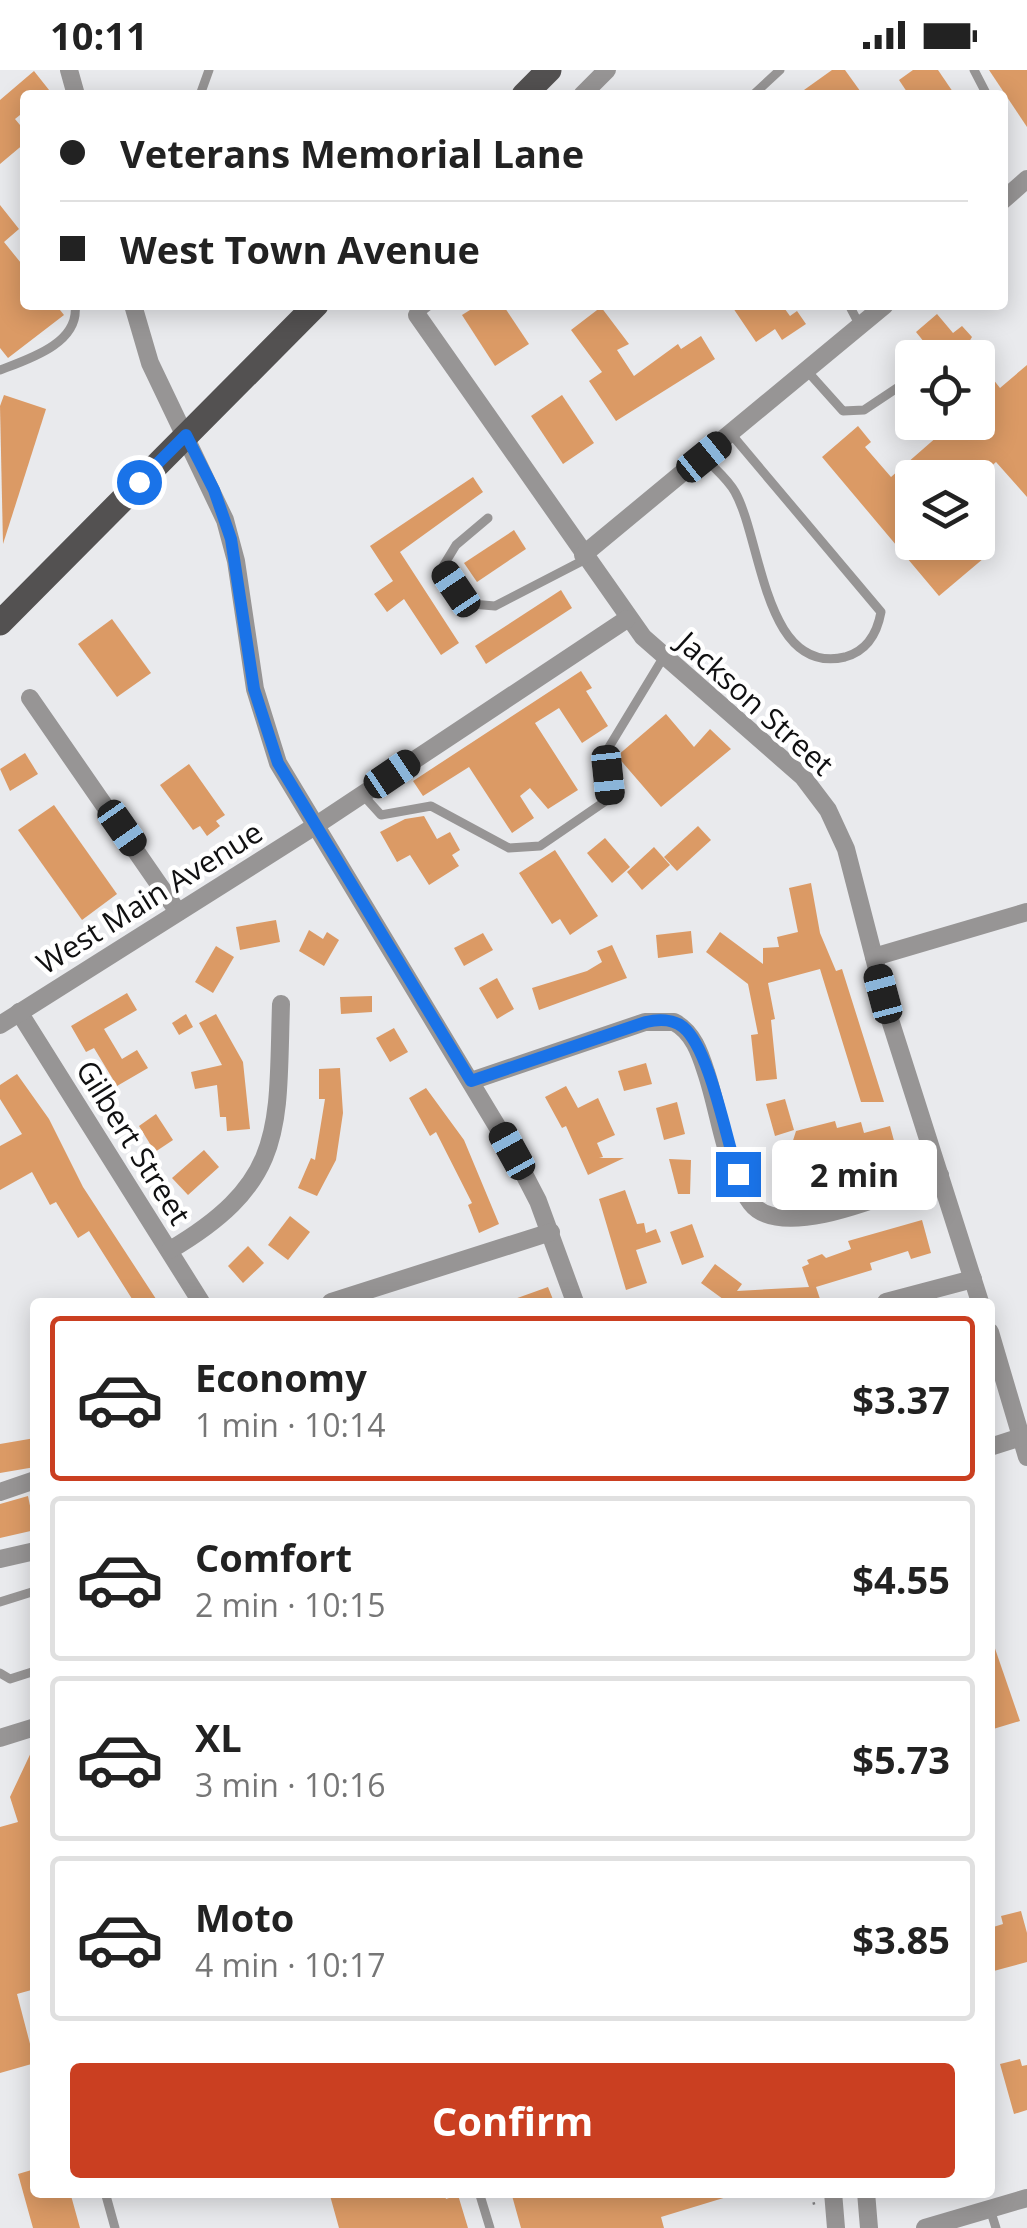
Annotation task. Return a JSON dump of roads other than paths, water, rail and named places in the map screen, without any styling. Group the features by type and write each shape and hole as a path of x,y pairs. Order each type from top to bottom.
{"main road":[{"path":"529,90 549,70"},
{"path":"0,623 311,310"}],"street":[{"path":"587,90 607,70"},
{"path":"1008,196 1027,179"},
{"path":"134,310 150,363 214,490 231,539 249,662 269,741 315,826 512,1151 550,1232 575,1298"},
{"name":"Jackson Street","path":"424,310 628,619 663,658 782,758 821,798 846,849 874,957 979,1298"},
{"path":"584,557 879,310"},
{"name":"West Main Avenue","path":"0,1025 315,826 628,619"},
{"path":"30,698 178,912"},
{"path":"874,957 1027,912"},
{"path":"170,1250 239,1202 267,1157 278,1100 281,1004"},
{"name":"Gilbert Street","path":"19,1012 199,1298"},
{"path":"471,1081 646,1022 675,1022 694,1042 744,1192 765,1215 786,1220 810,1216 940,1174"},
{"path":"344,1298 550,1232"},
{"path":"902,1298 973,1280"},
{"path":"995,1347 1024,1436 1027,1457"},
{"path":"995,1445 1024,1436"},
{"path":"0,1492 30,1482"},
{"path":"0,1559 30,1552"},
{"path":"0,1738 30,1729"},
{"path":"834,2198 836,2228"},
{"path":"867,2198 870,2228"},
{"path":"926,2228 1027,2198"}],"lane":[{"path":"758,90 780,70"},
{"path":"0,370 54,347 70,328 74,310"},
{"path":"851,310 860,326"},
{"path":"808,372 843,411 864,410 895,389"},
{"path":"704,457 734,490 753,536 768,597 789,639 806,654 834,659 858,653 877,632 882,612 732,434"},
{"path":"488,518 456,545 442,568 471,604 494,606 584,557"},
{"path":"362,794 382,815 431,806 509,848 540,846 610,798 606,752 663,658"},
{"path":"0,1602 30,1593"},
{"path":"0,1673 10,1678 30,1672"},
{"path":"107,2198 116,2228"},
{"path":"481,2198 490,2228"},
{"path":"990,2208 996,2228"}]}
